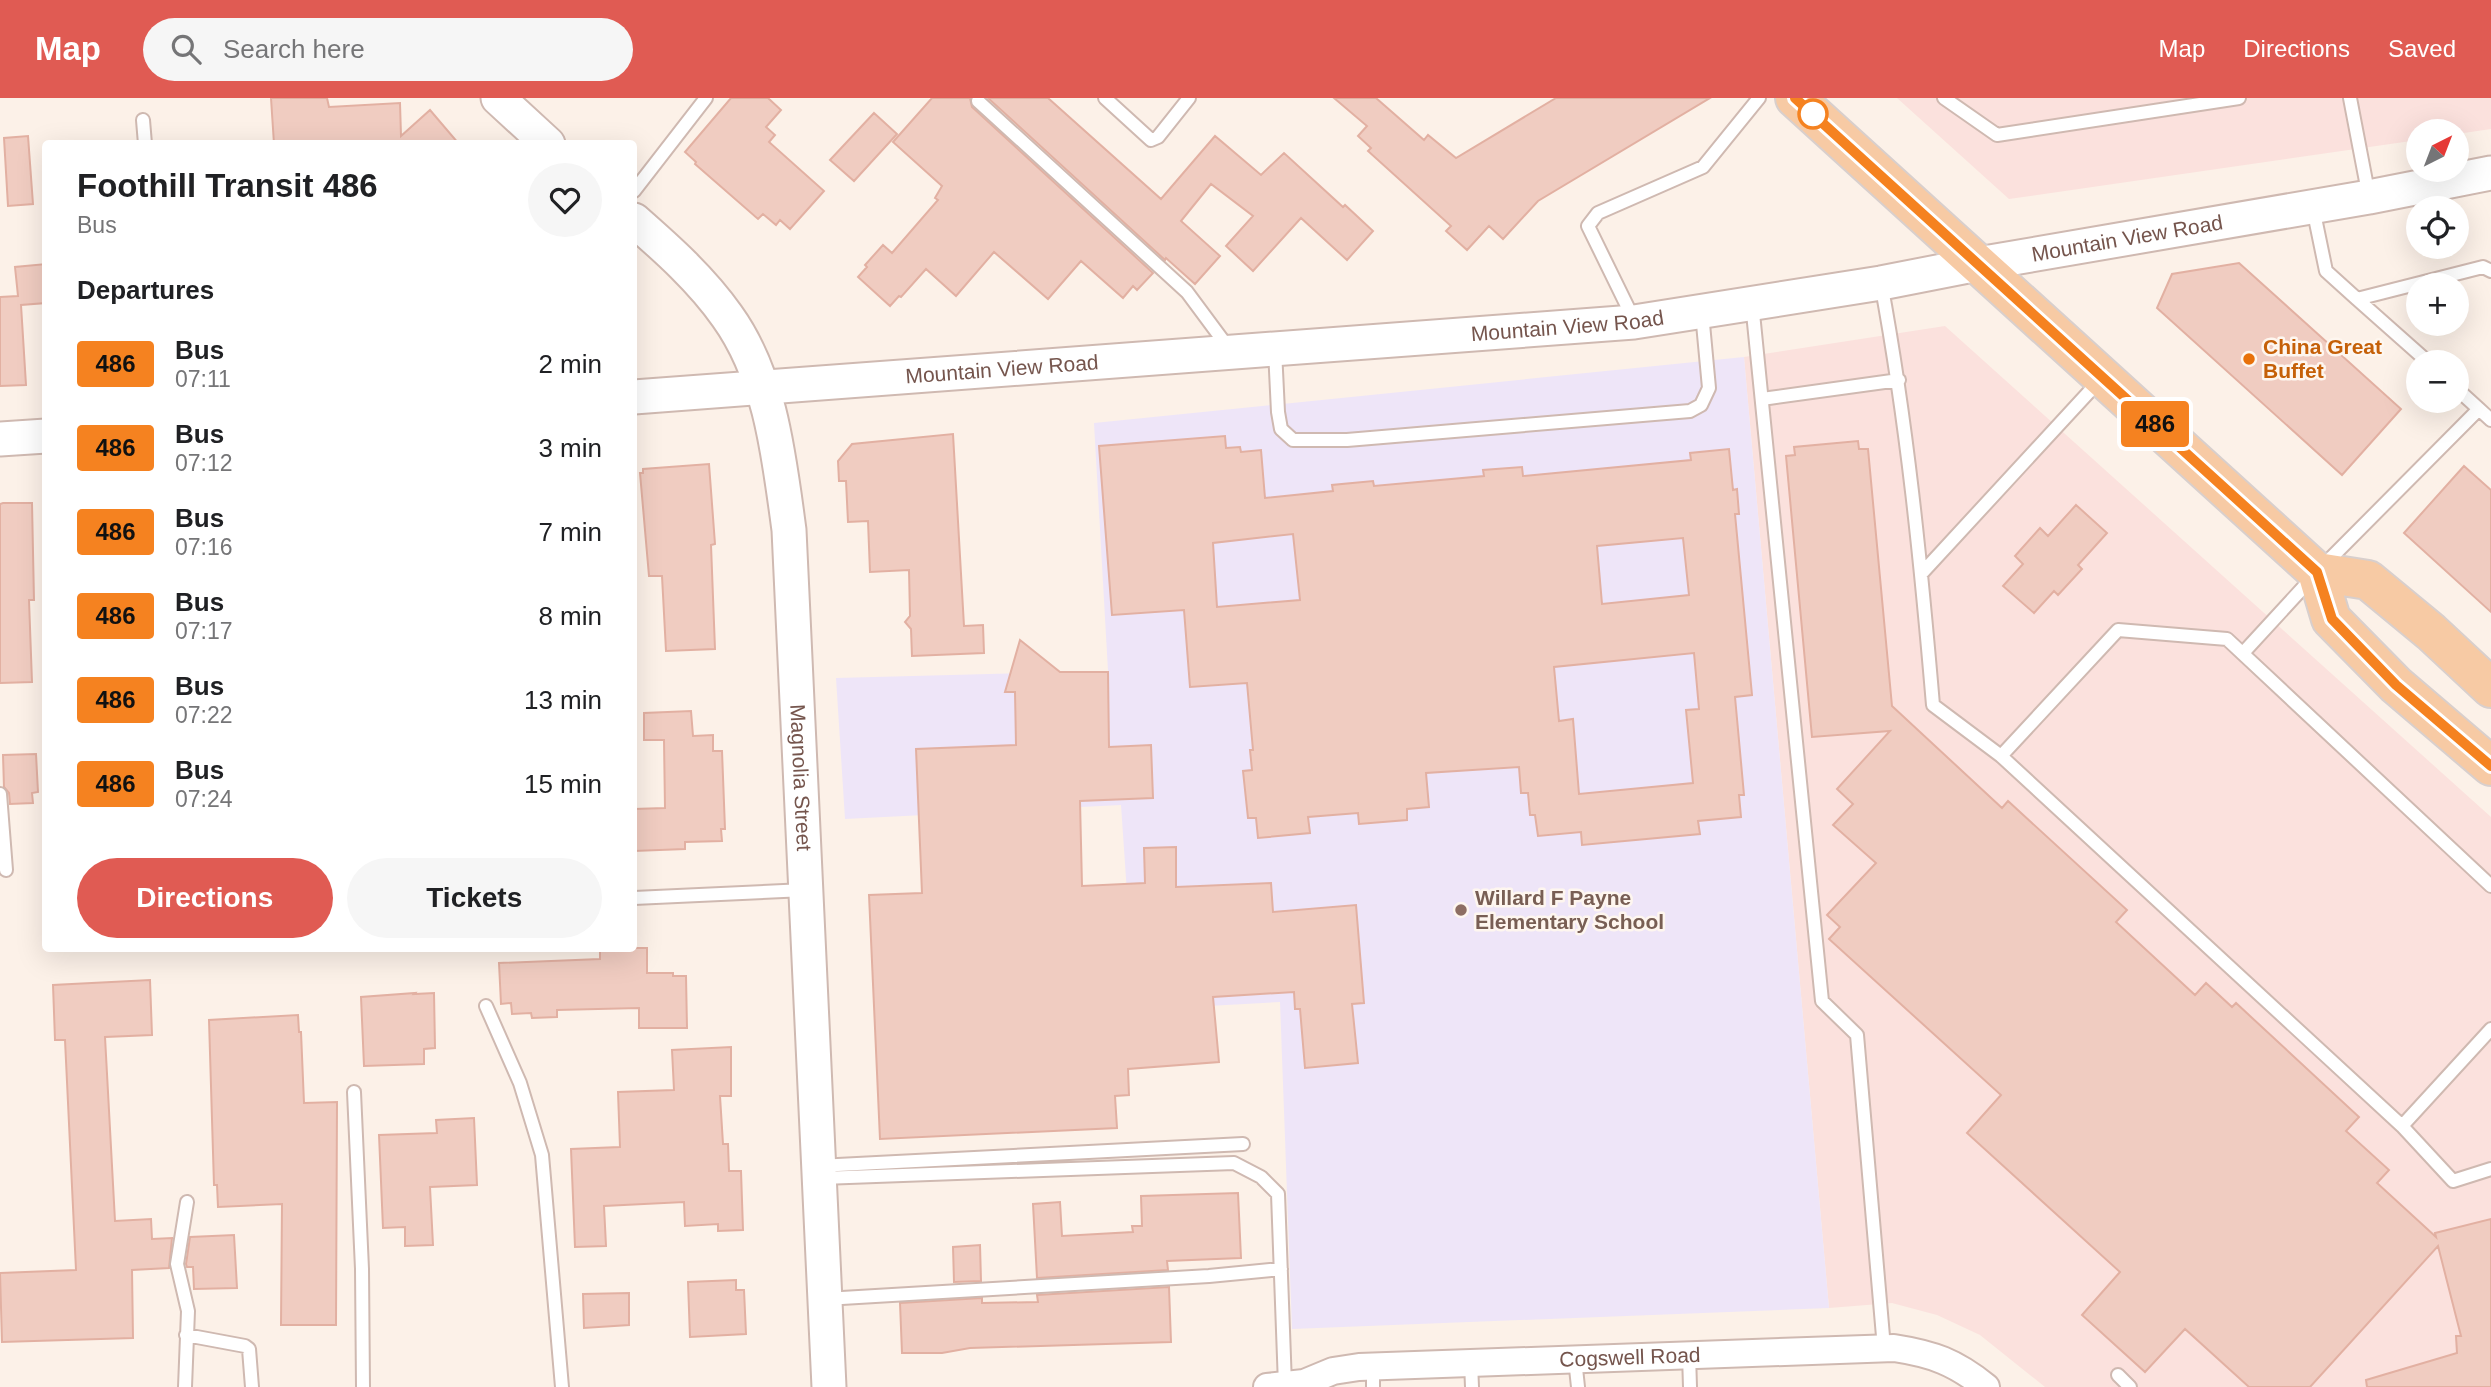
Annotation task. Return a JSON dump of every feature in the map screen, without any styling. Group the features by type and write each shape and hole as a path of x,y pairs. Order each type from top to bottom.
{"main road":[{"path":"1809,106 1978,264 2317,572 2332,619 2396,685 2491,766"},
{"path":"2317,572 2368,580 2431,632 2491,688"}],"street":[{"path":"498,98 544,140"},
{"name":"Mountain View Road","path":"637,397 1634,322 1881,283 2491,173"},
{"name":"Magnolia Street","path":"637,223 697,279 728,316 750,354 763,388 779,459 789,530 828,1387"},
{"path":"0,439 42,436"},
{"name":"Cogswell Road","path":"1276,1386 1304,1383 1334,1371 1373,1377 1471,1375 1575,1358 1884,1348 1928,1354 1966,1371 1986,1387"}],"lane":[{"path":"637,187 706,98"},
{"path":"1105,98 1151,140 1158,137 1189,98"},
{"path":"1634,322 1588,226 1598,213 1703,167 1759,98"},
{"path":"1944,98 1997,135 2239,98"},
{"path":"2350,98 2369,197"},
{"path":"978,101 1188,292 1232,353"},
{"path":"144,120 145,140"},
{"path":"2313,206 2326,271 2414,350"},
{"path":"2357,299 2483,267 2491,271"},
{"path":"1881,283 1899,380 1922,573 1933,705 2001,756 2402,1126 2453,1181 2491,1169"},
{"path":"1752,302 1822,1001 1857,1035 1884,1348"},
{"path":"1275,349 1281,429 1293,440 1347,440 1641,416 1690,411 1701,405 1709,388 1702,310"},
{"path":"1922,573 2102,377"},
{"path":"1762,398 1899,380"},
{"path":"2469,400 2491,420"},
{"path":"2243,653 2317,572 2479,409"},
{"path":"2001,756 2118,630 2227,639 2488,879"},
{"path":"0,794 6,870"},
{"path":"637,898 806,890"},
{"path":"486,1006 520,1083 542,1155 562,1387"},
{"path":"2402,1126 2491,1029"},
{"path":"354,1092 362,1269 363,1387"},
{"path":"819,1172 1243,1144"},
{"path":"819,1172 1234,1163 1261,1177 1278,1194 1280,1269 1276,1386"},
{"path":"184,1387 188,1311 177,1264 187,1202"},
{"path":"825,1299 1209,1276 1280,1269"},
{"path":"186,1335 249,1349 252,1387"},
{"path":"1689,1354 1690,1387"},
{"path":"1575,1358 1578,1387"},
{"path":"2119,1375 2130,1387"}],"shaded area":[{"path":"1897,98 2491,98 2491,129 2469,132 2469,119 2406,119 2406,142 2009,199"},
{"path":"1945,326 2491,817 2491,1387 2045,1387 1980,1335 1937,1315 1892,1303 1829,1308 1744,357"},
{"name":"Willard F Payne Elementary School","path":"1744,357 1829,1308 1292,1329 1280,1002 1135,1010 1121,805 845,819 836,678 1108,671 1094,423"}],"building":[{"path":"271,98 327,98 329,107 400,103 401,136 430,110 456,140 274,140"},
{"path":"731,98 768,98 781,110 766,127 775,135 769,142 824,191 790,229 780,220 776,225 763,214 758,219 685,152"},
{"path":"932,98 970,98 972,107 1153,273 1137,290 1133,286 1123,298 1081,261 1048,299 994,252 956,296 926,269 890,306 858,277 883,245 892,253 938,200 935,198 942,186 893,142"},
{"path":"988,98 1048,98 1161,199 1215,136 1261,175 1284,153 1373,231 1347,260 1301,218 1253,271 1226,246 1253,216 1211,184 1181,221 1220,256 1195,284 1166,258 1165,260"},
{"path":"1334,98 1376,98 1424,140 1428,135 1456,158 1556,98 1710,98 1538,201 1503,239 1489,226 1467,250 1446,231 1451,226 1368,151 1371,148 1358,136 1367,126"},
{"path":"874,113 897,134 854,181 830,160"},
{"path":"28,136 33,204 8,206 4,138"},
{"path":"2239,263 2401,409 2342,475 2157,308 2172,274"},
{"path":"42,264 42,303 21,305 26,385 0,386 0,297 18,296 15,267"},
{"path":"953,434 964,626 983,625 984,653 912,656 911,629 905,622 910,616 909,570 870,572 868,521 848,522 846,481 839,481 838,461 852,444"},
{"path":"1225,436 1226,448 1240,447 1241,452 1261,450 1265,498 1333,491 1332,485 1373,481 1374,486 1484,476 1483,470 1522,467 1523,476 1691,460 1690,453 1729,449 1733,490 1737,489 1739,514 1735,514 1752,695 1735,697 1744,795 1739,795 1741,817 1698,821 1700,834 1582,845 1581,832 1538,836 1535,815 1530,815 1528,793 1521,793 1519,767 1426,773 1429,807 1407,809 1407,820 1359,824 1358,813 1308,817 1310,833 1258,838 1256,818 1248,818 1243,771 1252,770 1250,750 1253,750 1247,683 1190,687 1184,610 1112,615 1099,446","holes":["1293,534 1300,600 1217,607 1213,543","1683,538 1689,595 1602,604 1597,546","1694,653 1699,709 1686,710 1693,783 1579,794 1573,719 1559,721 1554,667"]},
{"path":"1858,441 1859,449 1868,449 1892,706 2002,808 2008,801 2127,910 2116,922 2195,995 2206,983 2232,1007 2236,1003 2359,1117 2346,1131 2389,1170 2377,1183 2436,1237 2435,1233 2491,1219 2491,1387 2367,1387 2366,1380 2457,1353 2456,1336 2461,1336 2438,1246 2310,1387 2249,1387 2185,1329 2145,1372 2082,1315 2120,1272 1967,1133 2001,1095 1829,939 1840,927 1827,915 1876,863 1833,825 1853,804 1837,789 1890,731 1812,737 1786,456 1795,455 1794,447"},
{"path":"709,464 715,544 711,545 715,649 666,651 662,576 649,576 640,473 643,473 643,469"},
{"path":"2464,466 2491,490 2491,612 2404,533"},
{"path":"32,503 34,600 29,600 32,682 0,683 0,504"},
{"path":"2076,505 2107,533 2078,565 2082,569 2058,595 2054,591 2034,613 2003,586 2023,564 2015,556 2040,528 2048,536"},
{"path":"1020,640 1060,672 1108,672 1109,747 1151,745 1153,798 1080,801 1082,886 1145,883 1144,848 1176,847 1176,887 1271,883 1273,912 1356,905 1364,1003 1352,1004 1358,1063 1305,1068 1300,1009 1295,1009 1294,992 1213,997 1219,1062 1128,1069 1129,1095 1115,1096 1117,1128 880,1139 869,895 922,893 916,749 1016,745 1015,692 1005,692"},
{"path":"691,711 693,736 713,735 713,751 722,751 725,829 721,829 722,841 685,842 685,849 637,851 637,809 665,808 664,740 644,740 644,713"},
{"path":"36,754 38,792 32,793 33,803 10,804 9,793 4,787 3,755"},
{"path":"637,948 647,948 647,973 686,976 687,1028 639,1028 639,1008 557,1010 557,1017 532,1018 531,1013 512,1014 511,1003 501,1004 499,963 600,959 600,952 637,952"},
{"path":"150,980 152,1035 105,1037 115,1221 151,1219 152,1239 172,1238 169,1268 132,1270 133,1338 2,1342 0,1273 76,1270 65,1040 55,1040 53,985"},
{"path":"434,993 435,1048 424,1049 424,1064 364,1066 361,997"},
{"path":"298,1015 304,1103 337,1102 336,1325 281,1325 282,1204 218,1207 217,1185 214,1185 209,1020"},
{"path":"731,1047 731,1096 720,1096 723,1144 728,1144 729,1171 741,1171 743,1230 718,1231 718,1224 685,1226 684,1202 604,1206 606,1246 575,1247 571,1149 620,1147 618,1092 674,1090 672,1050"},
{"path":"474,1118 477,1185 430,1187 433,1245 405,1246 405,1227 383,1228 379,1135 437,1133 436,1120"},
{"path":"1238,1193 1241,1258 1167,1261 1168,1270 1037,1278 1033,1204 1060,1202 1062,1236 1133,1232 1132,1226 1142,1226 1141,1196"},
{"path":"234,1235 237,1288 194,1289 193,1267 187,1267 186,1264 190,1237"},
{"path":"980,1245 981,1281 954,1282 953,1247"},
{"path":"736,1280 736,1290 744,1290 746,1334 690,1337 688,1282"},
{"path":"1169,1287 1171,1342 970,1348 942,1353 902,1353 900,1303 982,1298 982,1303 1038,1302 1037,1295"},
{"path":"629,1293 629,1325 584,1328 583,1294"}],"bus line":[{"name":"486","path":"1795,98 2317,572 2332,619 2396,685 2491,766"}],"place":[{"name":"China Great Buffet","path":"2249,359"},
{"name":"Willard F Payne Elementary School","path":"1461,910"}]}
